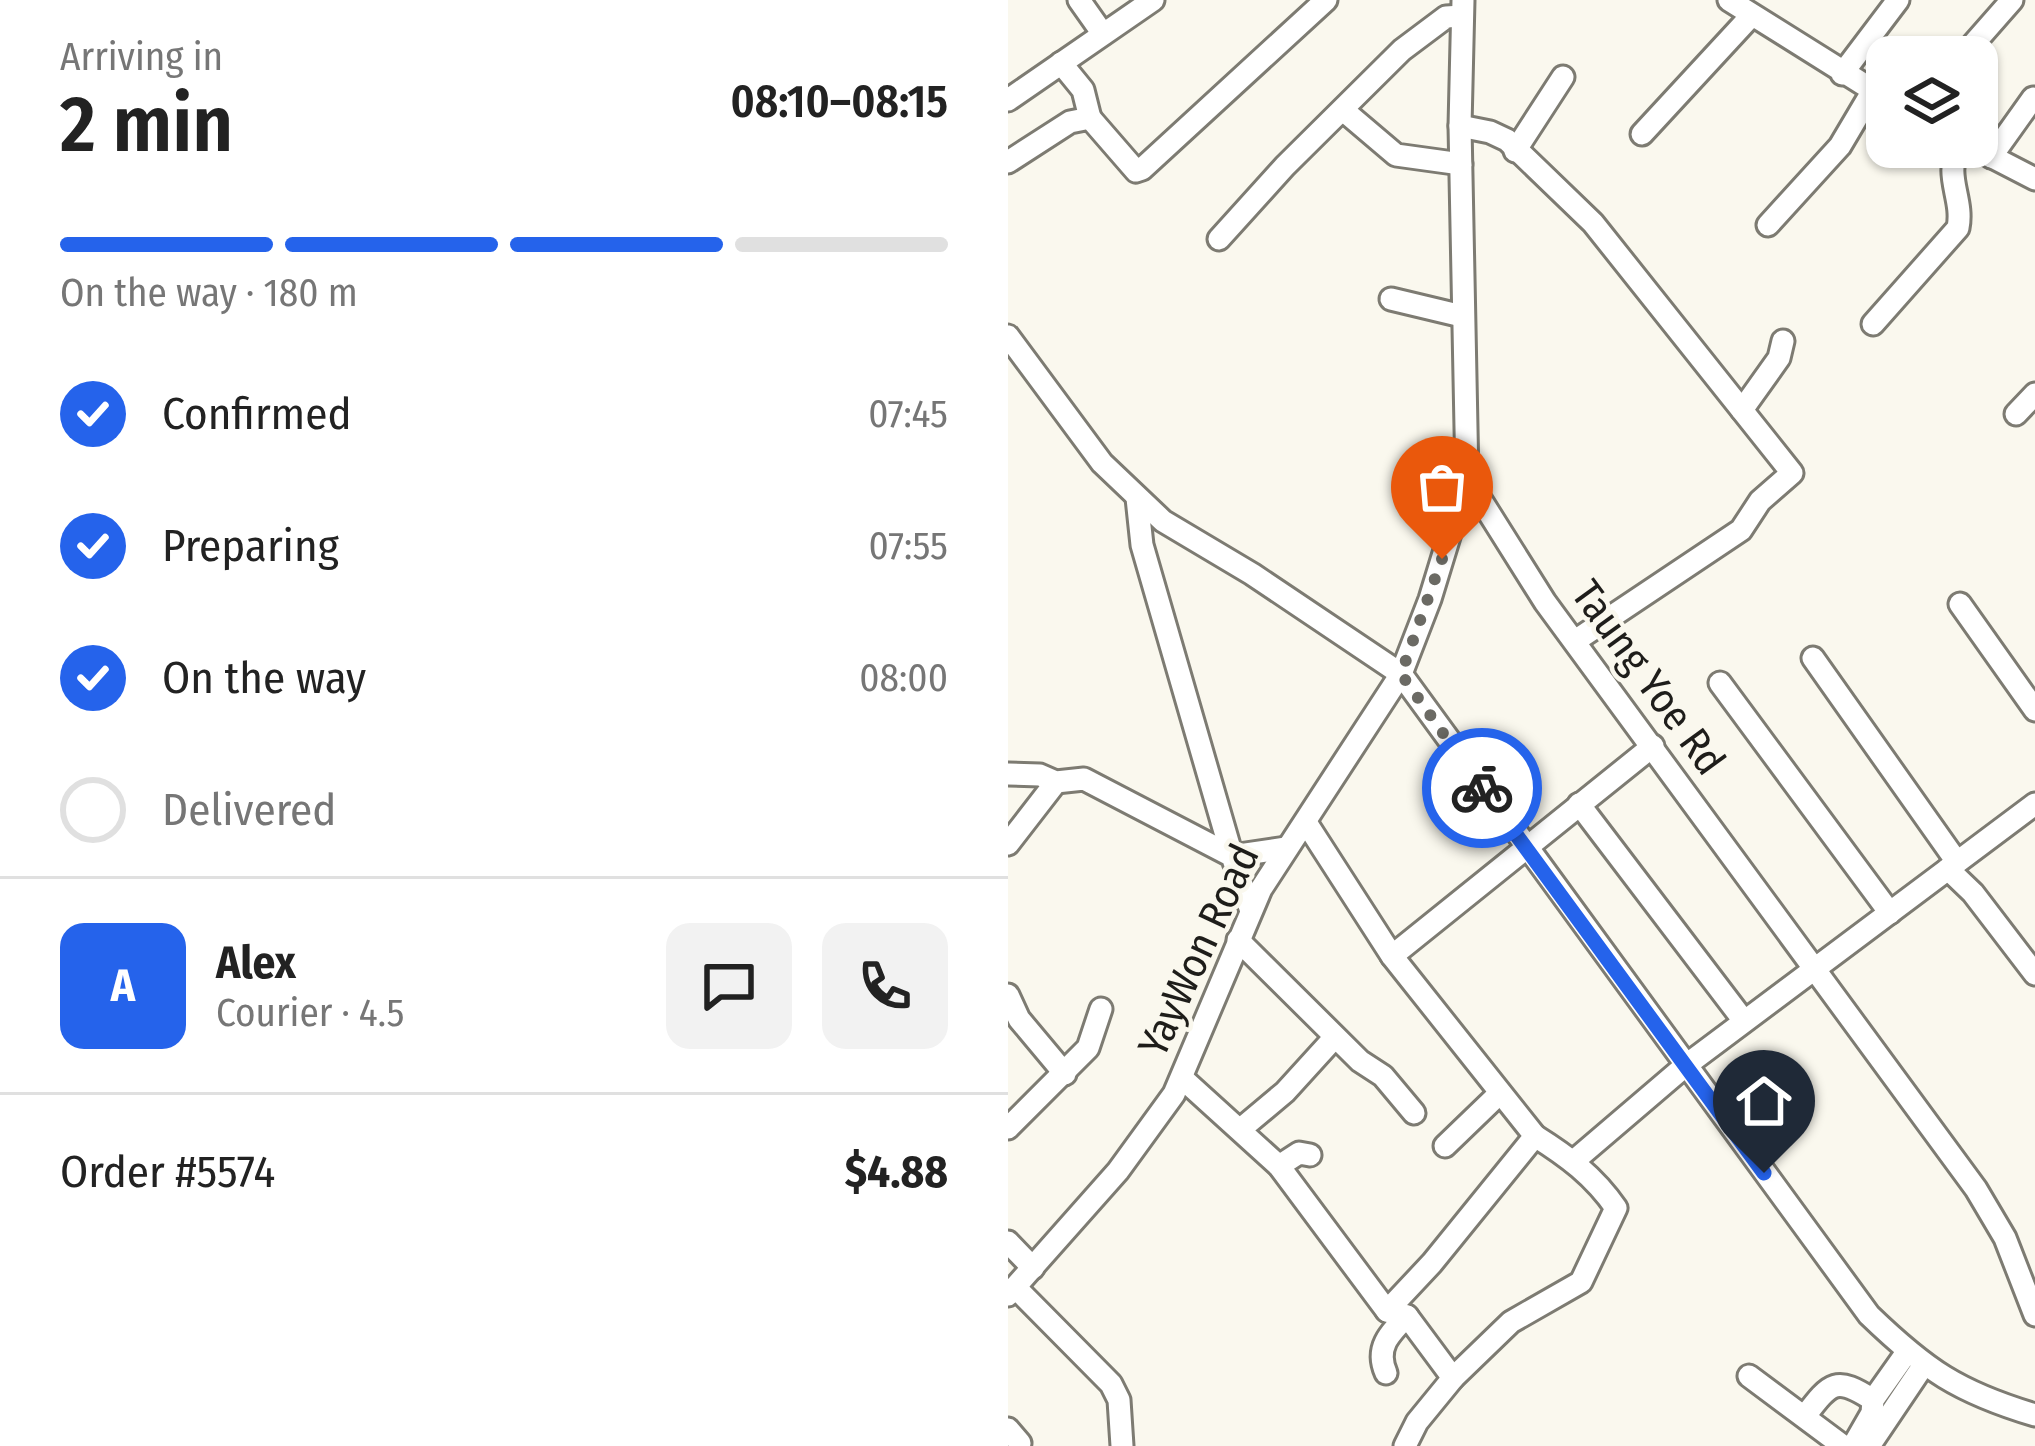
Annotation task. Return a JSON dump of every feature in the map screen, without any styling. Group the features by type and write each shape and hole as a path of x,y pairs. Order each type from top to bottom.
{"street":[{"path":"1079,0 1103,34"},
{"path":"1008,100 1153,0"},
{"path":"1061,63 1083,90 1090,118 1126,161 1136,171 1142,170 1326,0"},
{"path":"1729,0 1866,87"},
{"path":"1842,74 1898,0"},
{"path":"1980,36 2012,0"},
{"path":"1219,239 1285,166 1428,28 1462,8"},
{"name":"Taung Yoe Rd","path":"1462,8 1467,478 1518,562 1976,1189 2005,1238 2035,1315"},
{"path":"1642,134 1751,16"},
{"path":"1515,151 1563,77"},
{"path":"1998,135 2033,98"},
{"path":"1343,110 1396,155 1461,164"},
{"path":"1768,225 1866,113"},
{"path":"1008,162 1070,122 1090,118"},
{"path":"1460,126 1507,140 1593,223 1792,473 1760,501 1741,530 1575,641"},
{"path":"1998,160 2035,179"},
{"path":"1873,324 1958,228 1961,215 1951,168"},
{"path":"1391,299 1462,316"},
{"path":"1008,336 1102,463 1163,521 1401,674 1869,1315 1915,1359 1997,1404 2035,1415"},
{"path":"1742,410 1779,358 1784,341"},
{"path":"2016,414 2035,394"},
{"name":"YayWon Road","path":"1011,1291 1118,1172 1182,1078 1251,911 1286,848 1307,824 1401,674 1467,478"},
{"path":"1137,498 1142,544 1251,911"},
{"path":"1960,604 2035,710"},
{"path":"1814,658 1953,865 2035,974"},
{"path":"1720,683 1890,913"},
{"path":"1392,956 1653,746"},
{"path":"1008,774 1040,775 1056,782 1084,779 1232,856 1286,848"},
{"path":"1008,844 1056,782"},
{"path":"1579,804 1744,1021"},
{"path":"1575,1160 1685,1066 2035,804"},
{"path":"1307,824 1392,956 1534,1136 1575,1160 1616,1208 1581,1282 1511,1322 1453,1378 1417,1422 1405,1446"},
{"path":"1238,940 1335,1036 1383,1076 1414,1113"},
{"path":"1008,995 1019,1019 1065,1074"},
{"path":"1008,1128 1088,1048 1101,1009"},
{"path":"1242,1128 1285,1092 1335,1036"},
{"path":"1182,1078 1279,1166 1453,1378"},
{"path":"1445,1146 1500,1093"},
{"path":"1386,1373 1382,1346 1397,1313 1534,1136"},
{"path":"1279,1166 1299,1153 1310,1155"},
{"path":"1008,1242 1033,1268"},
{"path":"1011,1291 1111,1384 1119,1400 1122,1446"},
{"path":"1852,1446 1872,1413 1874,1400 1915,1359"},
{"path":"1869,1446 1915,1359"},
{"path":"1749,1376 1843,1446"},
{"path":"1805,1416 1835,1384 1845,1384 1874,1400"}],"way so far":[{"path":"1442,559 1401,674 1482,788"}],"route":[{"path":"1482,788 1764,1173"}]}
